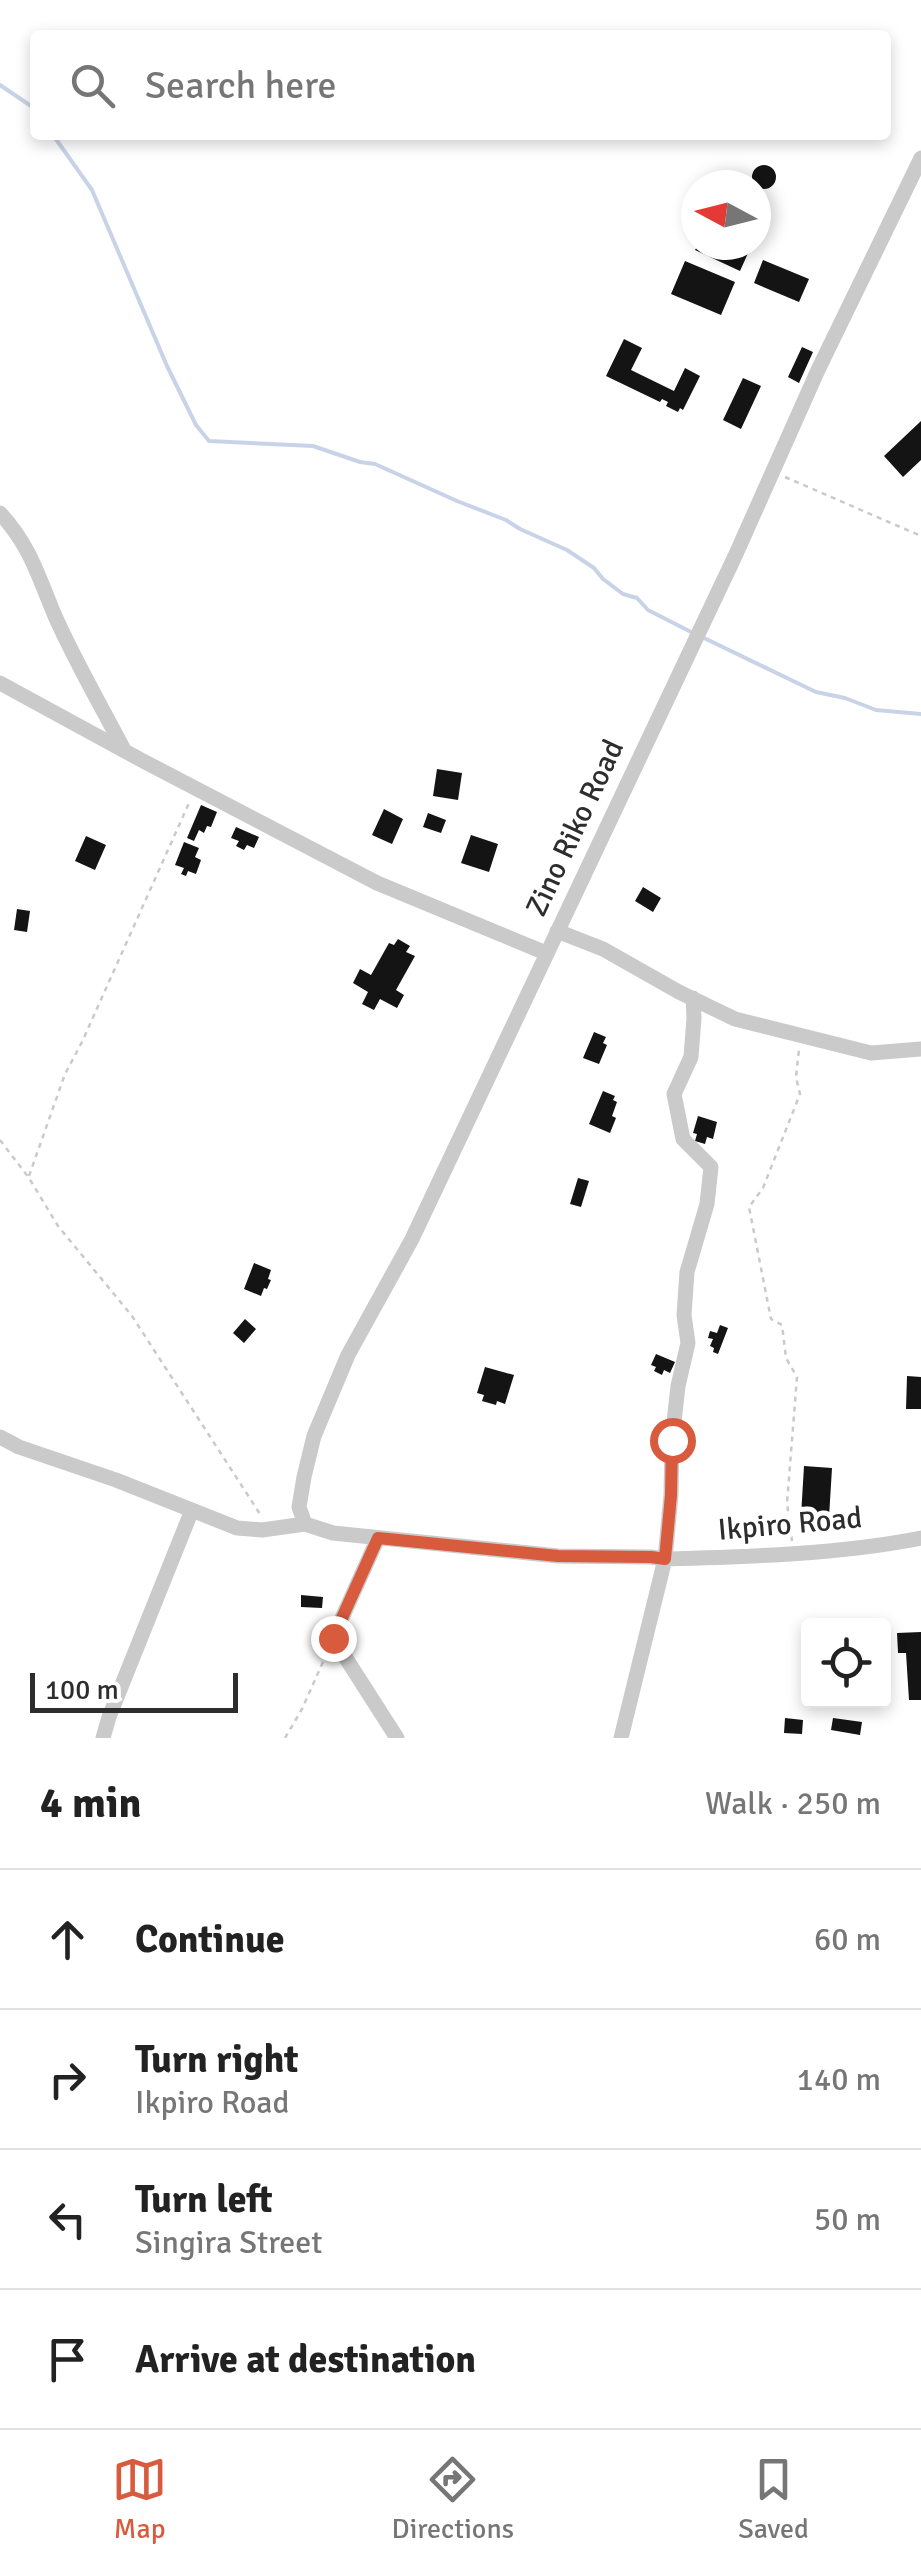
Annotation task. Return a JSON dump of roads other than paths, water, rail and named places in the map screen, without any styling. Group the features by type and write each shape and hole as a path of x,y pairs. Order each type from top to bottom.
{"street":[{"name":"Zino Riko Road","path":"305,1524 299,1507 314,1436 348,1355 412,1239 921,158"},
{"path":"0,513 37,566 55,614 124,750"},
{"path":"0,682 377,882 546,954"},
{"path":"558,932 603,949 735,1019 871,1053 921,1050"},
{"path":"621,1738 665,1559 672,1440 688,1342 684,1315 687,1272 707,1204 712,1166 683,1139 674,1094 691,1057 692,998"},
{"path":"0,1437 236,1528 262,1530 305,1524"},
{"path":"103,1738 192,1510"},
{"name":"Ikpiro Road","path":"305,1524 333,1533 558,1556 665,1559 793,1552 921,1538"},
{"path":"378,1538 333,1638 396,1738"}],"waterway":[{"path":"0,85 30,105"},
{"path":"57,140 92,190 167,366 196,425 209,441 313,446 375,464 567,550 623,594 637,598 648,610 693,633"},
{"path":"702,637 816,692 876,710 921,714"}]}
